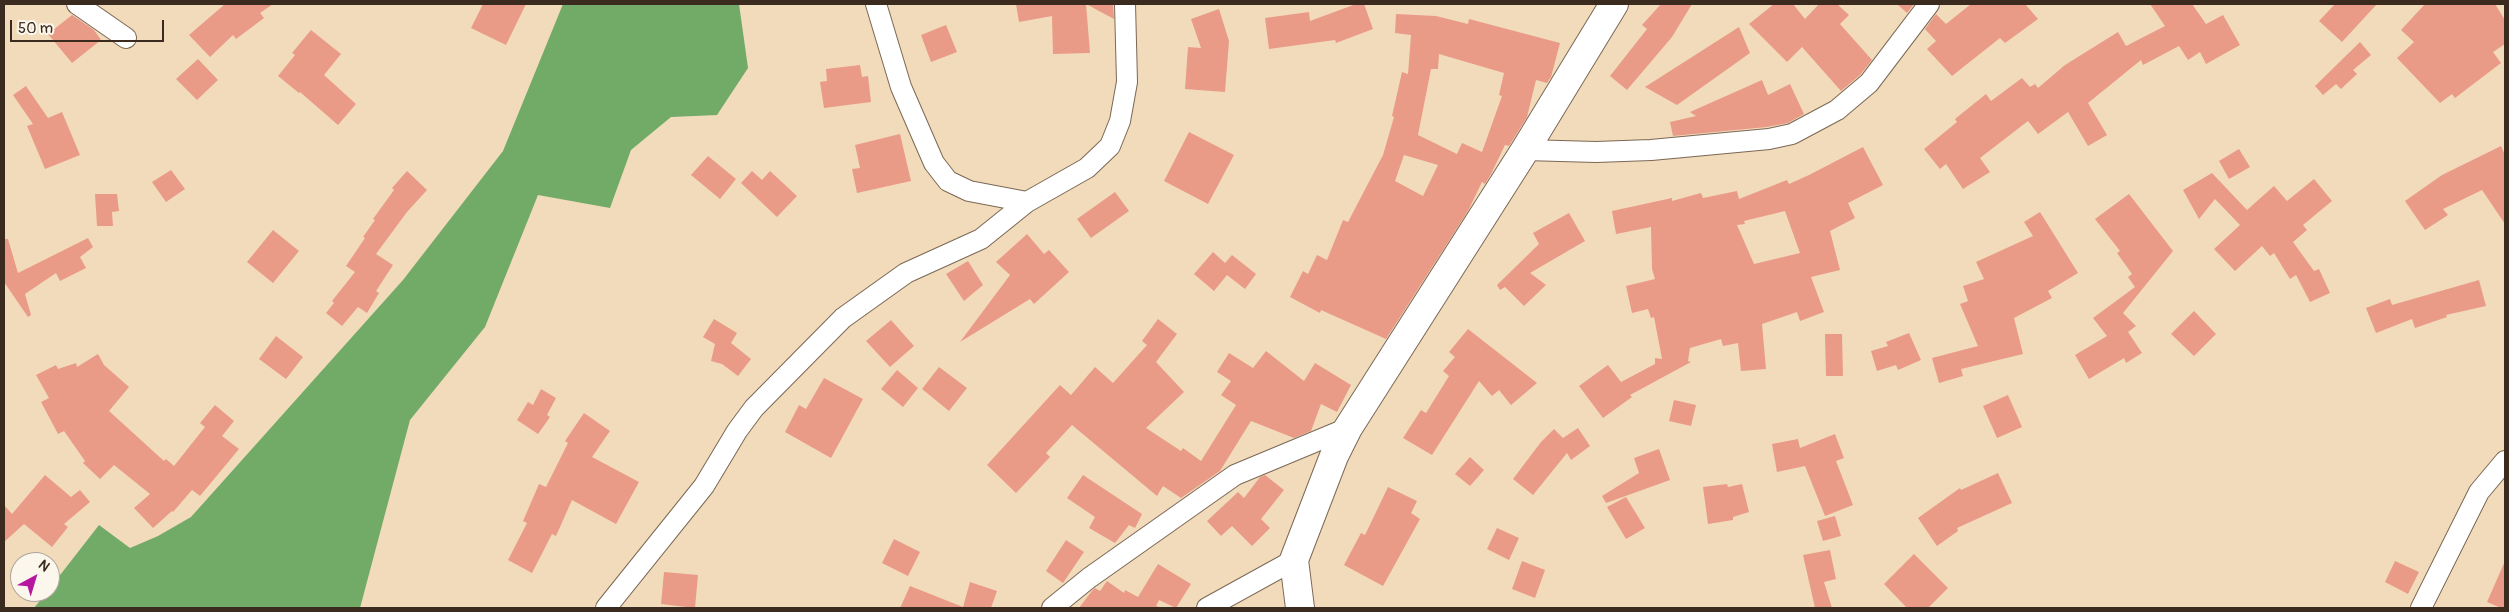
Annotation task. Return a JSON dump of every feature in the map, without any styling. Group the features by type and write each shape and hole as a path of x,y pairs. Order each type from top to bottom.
{"main road":[{"path":"1300,608 1294,560 1334,456 1348,428 1526,150 1614,4"}],"street":[{"path":"77,4 126,38"},
{"path":"876,4 902,87 934,163 948,181 969,192 1027,202"},
{"path":"606,608 704,486 737,431 754,408 843,318 906,273 981,239 1027,202 1088,168 1110,146 1120,121 1127,82 1124,4"},
{"path":"1526,150 1596,152 1651,150 1769,139 1792,134 1838,110 1869,83 1929,4"},
{"path":"1052,608 1090,578 1235,475 1348,428"},
{"path":"2421,608 2479,492 2505,461"},
{"path":"1206,608 1294,560"}],"green space":[{"path":"563,4 739,4 748,68 717,115 671,117 631,150 610,208 538,195 485,327 410,420 360,608 34,608 39,602 60,602 60,575 99,525 130,548 158,536 191,517 403,280 503,151"}],"building":[{"path":"225,4 273,4 260,13 264,18 236,39 233,35 210,57 189,35"},
{"path":"483,4 526,4 506,45 471,28"},
{"path":"1016,4 1086,4 1090,53 1053,54 1052,16 1019,22"},
{"path":"1086,4 1113,4 1114,19"},
{"path":"1356,4 1364,4 1373,29 1336,43 1335,40 1269,49 1265,18 1309,12 1310,21"},
{"path":"1661,4 1692,4 1672,37 1627,90 1610,76 1647,29 1642,25"},
{"path":"1774,4 1793,4 1805,19 1819,4 1837,4 1849,15 1840,24 1872,60 1860,75 1841,91 1802,47 1787,62 1749,24"},
{"path":"1897,4 1914,4 1907,13"},
{"path":"1971,4 2025,4 2038,19 2005,43 2000,38 1952,76 1927,49 1936,41 1925,29 1936,14 1946,24"},
{"path":"2150,4 2192,4 2206,24 2223,15 2240,45 2206,64 2200,52 2188,60 2179,46 2143,65 2141,60 2088,103 2107,135 2088,146 2068,112 2038,134 2028,121 1980,158 1990,172 1963,189 1946,164 1940,169 1924,149 1957,122 1955,119 1986,94 1991,101 2022,78 2030,87 2035,84 2038,88 2065,65 2118,32 2126,46 2165,26"},
{"path":"2335,4 2377,4 2342,42 2319,21"},
{"path":"2425,4 2495,4 2505,20 2505,44 2493,52 2501,63 2455,98 2452,94 2440,103 2397,58 2414,42 2401,30"},
{"path":"1219,9 1229,41 1225,92 1185,89 1188,47 1201,48 1191,19"},
{"path":"1396,14 1436,16 1468,24 1469,19 1560,43 1551,77 1547,83 1536,80 1527,117 1509,146 1505,145 1485,184 1482,182 1468,211 1386,339 1321,310 1320,313 1290,297 1303,271 1308,274 1317,255 1327,260 1343,220 1348,222 1383,155 1394,117 1392,116 1402,72 1408,74 1411,35 1395,33","holes":["1439,54 1504,73 1499,95 1502,96 1482,152 1462,143 1457,154 1418,135 1431,69 1438,69","1404,155 1438,165 1423,196 1395,181"]},
{"path":"72,15 94,30 101,40 72,63 48,34"},
{"path":"946,25 957,52 931,62 921,35"},
{"path":"1739,27 1750,53 1677,105 1645,87"},
{"path":"311,30 341,54 324,75 356,104 338,125 300,92 278,76 295,55 292,53"},
{"path":"2360,42 2371,55 2353,70 2357,74 2341,89 2336,84 2323,95 2315,86"},
{"path":"198,59 218,80 197,100 176,79"},
{"path":"860,65 862,77 868,76 871,102 824,108 820,82 827,81 826,69"},
{"path":"1762,80 1768,95 1790,84 1804,114 1788,123 1767,127 1673,136 1670,122 1696,116 1690,112"},
{"path":"26,86 48,118 62,112 80,155 45,169 27,126 33,124 13,95"},
{"path":"1189,132 1234,155 1208,204 1164,181"},
{"path":"900,134 911,181 857,193 852,169 860,168 855,145"},
{"path":"2501,146 2505,155 2505,224 2482,190 2443,209 2448,215 2425,230 2405,201 2442,175"},
{"path":"1863,147 1883,185 1848,203 1855,218 1830,231 1840,270 1811,277 1824,312 1800,321 1797,312 1762,324 1766,369 1741,371 1738,343 1723,346 1721,339 1690,348 1688,361 1691,362 1630,395 1632,397 1603,418 1579,386 1608,365 1621,382 1655,364 1655,358 1662,359 1654,317 1651,318 1648,309 1632,313 1626,286 1655,279 1652,269 1651,227 1616,234 1612,211 1672,198 1672,201 1701,193 1703,198 1737,191 1739,199 1787,180 1789,184","holes":["1785,211 1800,253 1754,264 1737,225 1745,224 1744,221"]},
{"path":"2239,149 2250,167 2229,179 2219,161"},
{"path":"708,156 736,179 720,199 691,175"},
{"path":"171,170 185,189 166,202 152,182"},
{"path":"407,171 427,190 407,212 376,254 393,265 376,291 379,293 367,313 358,307 342,326 326,313 334,303 332,301 355,272 346,266 365,238 363,237 375,220 373,219 394,190 392,188"},
{"path":"752,171 762,180 770,171 797,196 777,217 741,183"},
{"path":"2212,173 2247,210 2274,186 2287,201 2314,179 2332,201 2303,225 2307,230 2293,242 2314,271 2319,269 2330,293 2310,302 2296,275 2290,279 2274,253 2270,256 2262,246 2235,271 2214,249 2240,225 2215,199 2199,219 2183,190"},
{"path":"1115,192 1129,211 1091,238 1077,219"},
{"path":"95,194 117,194 119,211 112,212 113,226 97,226"},
{"path":"2129,194 2173,251 2123,313 2136,326 2128,332 2142,353 2126,363 2124,358 2089,379 2075,355 2107,336 2093,318 2135,287 2128,277 2132,274 2117,253 2120,251 2095,219"},
{"path":"2040,212 2078,273 2048,291 2052,298 2014,318 2023,354 1961,369 1963,376 1939,383 1932,358 1978,346 1960,304 1968,301 1963,286 1984,279 1976,262 2033,236 2024,222"},
{"path":"1569,213 1585,241 1530,273 1546,285 1524,306 1505,287 1500,290 1497,285 1539,244 1533,233"},
{"path":"273,230 299,251 273,283 247,262"},
{"path":"1027,234 1044,254 1049,250 1069,272 1034,304 1030,299 960,342 1010,275 996,262"},
{"path":"88,238 93,247 80,257 86,268 60,281 56,273 25,294 31,315 28,317 4,282 4,239 8,239 18,273"},
{"path":"1213,252 1225,263 1232,255 1256,274 1245,289 1227,275 1214,291 1194,274"},
{"path":"968,261 983,285 964,301 946,274"},
{"path":"2479,280 2486,306 2446,315 2447,317 2415,328 2412,319 2376,333 2366,308 2390,299 2392,305"},
{"path":"2194,311 2216,334 2194,356 2171,334"},
{"path":"714,319 737,333 731,343 751,359 738,376 722,364 711,361 715,344 703,337"},
{"path":"1158,319 1177,334 1156,362 1184,392 1146,428 1181,451 1183,448 1201,461 1236,405 1221,395 1231,381 1217,372 1229,353 1253,368 1266,351 1304,381 1315,363 1351,385 1337,412 1321,404 1311,431 1294,438 1251,421 1220,471 1181,498 1163,486 1157,496 1072,425 1046,453 1050,457 1016,493 987,465 1060,385 1071,395 1095,367 1113,383 1147,345 1142,341"},
{"path":"891,320 914,346 890,367 866,341"},
{"path":"1468,329 1537,383 1511,405 1499,390 1492,396 1479,381 1432,455 1403,438 1421,410 1426,413 1449,376 1443,371 1455,357 1449,352"},
{"path":"1909,333 1921,360 1898,370 1896,365 1877,371 1871,351 1888,346 1886,342"},
{"path":"1825,334 1842,334 1843,376 1826,376"},
{"path":"276,336 303,357 286,379 259,359"},
{"path":"98,354 104,365 129,387 109,411 164,461 166,459 174,466 205,427 200,423 215,405 234,421 222,436 239,449 200,496 192,490 173,512 153,528 134,508 150,494 114,465 100,479 83,463 85,461 64,431 58,434 41,402 49,398 36,375 56,365 58,369 76,363 77,367"},
{"path":"939,367 967,388 949,411 922,389"},
{"path":"897,370 918,388 903,407 881,389"},
{"path":"824,378 863,399 831,458 785,432 799,405 806,409"},
{"path":"541,389 556,398 547,415 550,417 538,434 517,420 528,402 533,405"},
{"path":"2008,395 2022,427 1997,438 1983,406"},
{"path":"1674,400 1696,405 1691,426 1669,421"},
{"path":"584,413 610,431 592,457 639,482 616,524 572,500 556,536 552,534 532,573 508,560 527,523 523,521 539,484 546,487 568,443 565,441"},
{"path":"1578,428 1590,446 1571,460 1567,453 1533,495 1513,479 1541,442 1554,429 1563,438"},
{"path":"1835,434 1844,458 1836,461 1853,505 1825,516 1805,466 1777,472 1772,444 1798,439 1800,448"},
{"path":"1659,449 1670,480 1606,503 1602,496 1639,473 1634,458"},
{"path":"1470,457 1484,470 1470,486 1455,474"},
{"path":"1998,473 2012,503 1957,528 1958,531 1937,546 1918,518 1960,488 1961,490"},
{"path":"45,475 71,497 80,490 90,502 64,524 68,527 52,547 24,524 4,542 4,505 12,514"},
{"path":"1083,475 1142,514 1135,528 1129,525 1115,543 1089,528 1095,517 1067,498"},
{"path":"1265,475 1284,490 1261,519 1270,528 1252,546 1232,526 1221,536 1207,521 1238,492 1244,498 1260,477"},
{"path":"1727,484 1728,487 1742,484 1749,512 1733,517 1733,520 1708,524 1703,487"},
{"path":"1388,487 1417,501 1411,513 1420,519 1383,586 1344,565 1361,533 1365,535"},
{"path":"1626,497 1645,528 1626,539 1607,507"},
{"path":"1835,516 1841,536 1823,541 1817,521"},
{"path":"1497,528 1519,538 1509,560 1487,549"},
{"path":"894,539 920,552 908,576 882,563"},
{"path":"1066,540 1084,552 1063,583 1046,571"},
{"path":"1830,550 1836,579 1824,582 1832,608 1815,608 1803,555"},
{"path":"1914,554 1948,588 1928,608 1907,608 1884,584"},
{"path":"1522,561 1545,570 1535,598 1512,589"},
{"path":"2395,561 2419,572 2408,594 2385,582"},
{"path":"2505,561 2505,608 2501,608 2487,602"},
{"path":"1158,564 1191,584 1176,608 1159,600 1156,606 1162,608 1079,608 1095,588 1100,591 1107,581 1124,593 1125,590 1138,597"},
{"path":"664,572 698,575 695,608 661,604"},
{"path":"970,582 997,591 991,608 900,608 910,586 963,607"}]}
